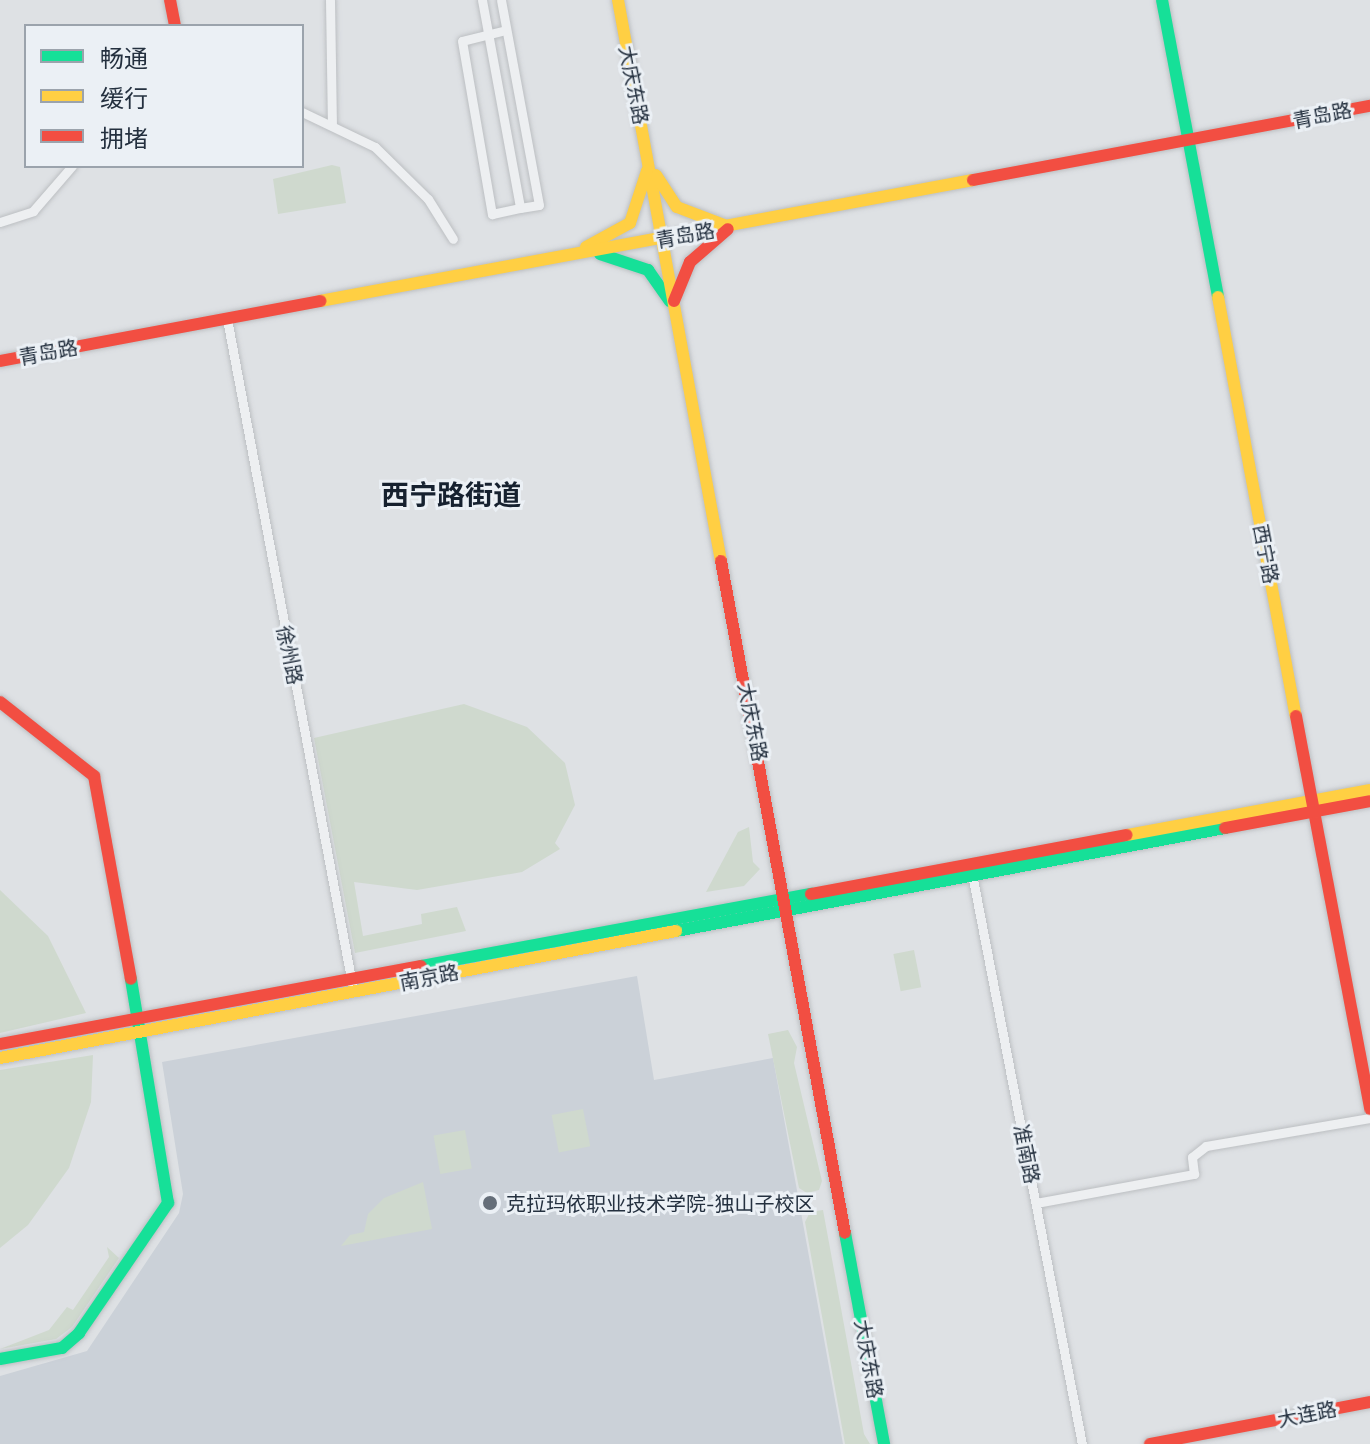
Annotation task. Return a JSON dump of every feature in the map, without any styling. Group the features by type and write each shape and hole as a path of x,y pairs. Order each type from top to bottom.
{"street":[{"path":"170,0 175,24"},
{"path":"330,0 332,123"},
{"path":"482,0 520,208"},
{"path":"501,0 539,205 492,214 462,41 506,30"},
{"name":"大庆东路","path":"618,0 673,304 792,896 789,911 884,1444"},
{"name":"西宁路","path":"1162,0 1370,1109"},
{"name":"青岛路","path":"0,361 1370,106"},
{"path":"304,113 332,123 402,171 453,239"},
{"path":"505,129 523,125"},
{"path":"649,161 677,207 731,226"},
{"path":"565,256 630,223 649,161"},
{"path":"0,222 33,211 70,168"},
{"path":"565,256 635,262 673,304 700,249 731,226"},
{"name":"徐州路","path":"227,319 352,985"},
{"path":"0,702 94,776 168,1203 79,1333 62,1348 0,1359"},
{"path":"971,870 1313,806 1370,790"},
{"path":"1313,806 1370,801"},
{"name":"南京路","path":"0,1058 139,1025 792,896 971,870"},
{"name":"南京路","path":"352,985 789,911 971,870"},
{"name":"准南路","path":"971,870 1082,1444"},
{"name":"南京路","path":"0,1044 139,1025"},
{"path":"1036,1203 1194,1174 1192,1157 1206,1146 1370,1118"},
{"name":"大连路","path":"1150,1444 1370,1402"}],"shaded area":[{"path":"332,165 340,167 346,203 278,214 273,179"},
{"path":"464,704 527,727 565,763 575,805 555,843 560,849 522,872 417,890 354,882 363,936 422,924 421,914 457,907 466,931 355,953 314,738"},
{"path":"749,827 753,862 760,869 744,886 706,892 738,832"},
{"path":"0,890 48,936 86,1013 0,1033"},
{"path":"914,950 921,987 901,991 893,954"},
{"name":"克拉玛依职业技术学院-独山子校区","path":"637,976 654,1080 773,1058 843,1444 0,1444 0,1376 87,1351 179,1213 183,1194 162,1062"},
{"path":"788,1030 797,1047 794,1063 822,1181 819,1190 807,1193 799,1188 768,1034"},
{"path":"93,1055 91,1102 69,1168 28,1225 0,1248 0,1070"},
{"path":"583,1109 590,1146 559,1152 552,1115"},
{"path":"465,1130 472,1168 440,1174 433,1136"},
{"path":"423,1182 432,1229 341,1246 350,1235 364,1232 368,1214 384,1198"},
{"path":"823,1210 864,1434 870,1444 845,1444 805,1222 810,1212"},
{"path":"107,1247 119,1258 72,1327 56,1339 0,1349 49,1330 67,1307 73,1310 109,1257"}],"traffic: fast":[{"path":"1162,0 1218,297"},
{"path":"600,254 648,270 670,301"},
{"path":"676,931 1225,828"},
{"path":"421,966 811,894"},
{"path":"0,1359 62,1348 79,1333 168,1203 131,979"},
{"path":"845,1233 884,1444"}],"traffic: slow":[{"path":"618,0 721,561"},
{"path":"586,247 630,223 647,171"},
{"path":"656,175 677,207 724,225"},
{"path":"320,301 973,180"},
{"path":"1218,297 1296,716"},
{"path":"1127,835 1370,790"},
{"path":"0,1058 676,931"}],"traffic: jam":[{"path":"170,0 175,24"},
{"path":"973,180 1370,106"},
{"path":"674,301 690,262 728,229"},
{"path":"0,361 320,301"},
{"path":"721,561 845,1233"},
{"path":"0,702 94,776 131,979"},
{"path":"1296,716 1370,1109"},
{"path":"1225,828 1370,801"},
{"path":"811,894 1127,835"},
{"path":"0,1044 421,966"},
{"path":"1150,1444 1370,1402"}],"place":[{"name":"克拉玛依职业技术学院-独山子校区","path":"490,1203"}],"district":[{"name":"西宁路街道","path":"451,494"}]}
